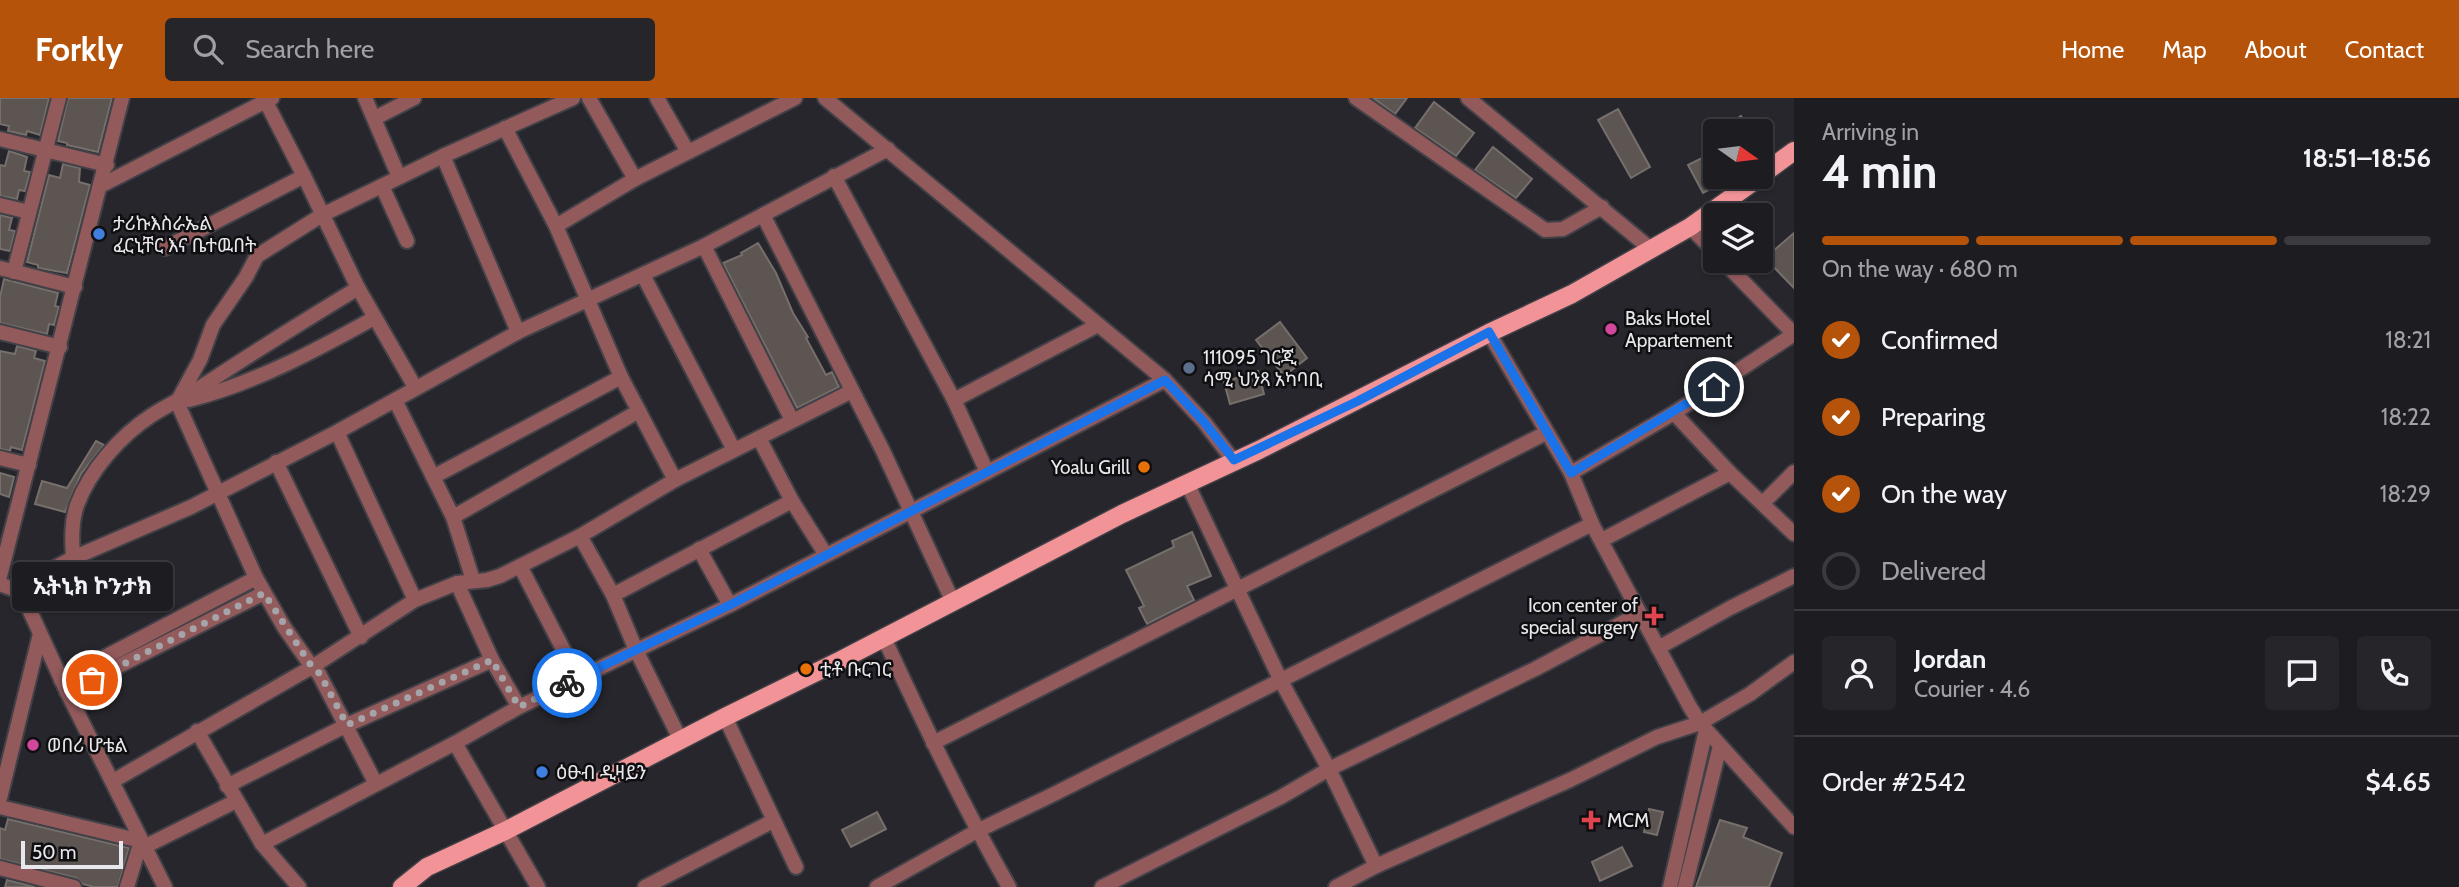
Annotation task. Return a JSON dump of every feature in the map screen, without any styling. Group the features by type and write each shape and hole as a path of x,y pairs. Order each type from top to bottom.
{"main road":[{"path":"1773,166 1794,151"},
{"path":"402,887 427,867 505,831 1122,514 1358,401 1489,332 1573,294 1690,227 1742,189"}],"street":[{"path":"59,98 29,212 7,270 75,287"},
{"path":"0,576 102,185 122,98"},
{"path":"365,98 399,177"},
{"path":"375,118 414,98"},
{"path":"177,402 200,360 213,325 246,278 253,261 266,250 322,215 443,156 573,98"},
{"path":"589,98 635,179"},
{"path":"657,98 688,152"},
{"path":"556,226 635,179 795,98"},
{"path":"825,98 1165,380 1204,422 1234,460"},
{"path":"1356,98 1545,230 1563,229 1602,207"},
{"path":"1468,98 1652,250"},
{"path":"102,185 269,100 358,288 415,387"},
{"path":"505,128 556,226 621,377 675,480"},
{"path":"0,139 107,165"},
{"path":"18,591 73,558 135,533 218,492 337,432 518,332 704,246 888,149"},
{"path":"443,156 518,332"},
{"path":"165,248 304,176"},
{"path":"834,176 954,400 986,472"},
{"path":"382,186 408,241"},
{"path":"0,205 29,212"},
{"path":"763,215 912,510 953,602"},
{"path":"1690,227 1703,241"},
{"path":"704,246 792,421"},
{"path":"1571,473 1674,413 1794,334 1735,273"},
{"path":"643,275 734,450"},
{"path":"73,558 73,521 76,506 87,483 103,460 126,436 153,415 358,288"},
{"path":"177,402 210,394 267,373 374,318"},
{"path":"954,400 1098,325"},
{"path":"0,331 60,347"},
{"path":"1489,332 1571,473 1592,524 1703,727 1794,827"},
{"path":"433,477 621,377"},
{"path":"262,844 519,707 730,605 1165,380"},
{"path":"113,781 312,667 415,600 457,583 500,576 580,536 675,480 852,391"},
{"path":"395,401 453,517 472,580"},
{"path":"177,402 256,578 312,667 320,674 376,784"},
{"path":"453,517 639,411"},
{"path":"1674,413 1730,473 1794,534"},
{"path":"337,432 415,600"},
{"path":"933,743 1546,433"},
{"path":"759,438 792,501 826,555"},
{"path":"0,458 29,465"},
{"path":"276,462 361,636"},
{"path":"1763,503 1794,472"},
{"path":"1602,540 1730,473"},
{"path":"1187,483 1281,681 1329,769 1376,866"},
{"path":"613,595 792,501"},
{"path":"877,887 977,831 1592,524"},
{"path":"580,536 613,595 636,650 681,741"},
{"path":"699,549 730,605"},
{"path":"520,566 578,678"},
{"path":"1658,648 1794,576"},
{"path":"64,686 256,578"},
{"path":"457,583 492,660 519,707"},
{"path":"0,584 18,591 28,607 64,686 165,887"},
{"path":"64,686 264,593"},
{"path":"1102,887 1281,797 1329,769 1535,669 1639,614"},
{"path":"0,798 40,634"},
{"path":"884,638 977,831 1009,887"},
{"path":"227,786 347,725 492,660"},
{"path":"1336,887 1376,866 1570,780 1657,737 1703,727 1794,662"},
{"path":"725,717 796,867"},
{"path":"1670,887 1703,727"},
{"path":"197,731 262,844 299,887"},
{"path":"455,743 538,887"},
{"path":"1685,887 1720,746"},
{"path":"0,807 143,844 236,801"},
{"path":"645,887 773,821"},
{"path":"127,887 143,844"},
{"path":"0,868 54,885 74,887"}],"building":[{"path":"0,98 49,98 40,135 27,131 26,135 8,131 9,126 0,124"},
{"path":"68,98 112,98 98,152 58,141"},
{"path":"1373,98 1407,98 1395,114"},
{"path":"1434,102 1474,133 1456,156 1415,128"},
{"path":"1618,109 1650,167 1631,178 1598,120"},
{"path":"1493,147 1532,179 1516,198 1475,170"},
{"path":"9,151 27,157 24,171 30,172 25,191 19,190 17,199 0,196 0,165 5,166"},
{"path":"1703,158 1703,189 1711,189 1703,193 1688,165"},
{"path":"63,164 80,168 79,182 90,185 67,273 38,268 38,265 27,262 49,175 60,178"},
{"path":"0,215 12,218 9,230 15,231 10,251 0,249"},
{"path":"1794,233 1794,288 1773,266 1773,251"},
{"path":"758,243 776,273 793,313 826,375 832,372 839,387 797,408 723,263 742,255 741,253"},
{"path":"4,279 58,293 55,306 59,307 54,325 49,324 47,334 0,323 0,297"},
{"path":"1280,322 1307,358 1284,376 1256,340"},
{"path":"17,346 36,351 34,358 45,361 22,450 11,447 10,451 0,449 0,351 15,354"},
{"path":"1258,371 1264,394 1230,404 1224,382"},
{"path":"96,441 104,445 81,474 65,512 35,504 42,481 67,488"},
{"path":"0,473 14,477 9,497 0,494"},
{"path":"1192,532 1211,576 1187,586 1194,600 1147,624 1139,608 1144,606 1126,570 1174,547 1172,541"},
{"path":"1649,809 1663,812 1657,835 1644,832"},
{"path":"877,812 886,829 851,847 842,830"},
{"path":"8,819 129,848 118,887 94,887 83,884 76,878 0,859 0,828 5,830"},
{"path":"1720,820 1747,828 1743,837 1782,853 1769,887 1696,887"},
{"path":"1622,847 1632,866 1600,881 1592,862"},
{"path":"7,880 35,887 5,887"}],"way so far":[{"path":"92,680 264,593 284,627 320,674 347,725 492,660 519,707 567,683"}],"place":[{"name":"ታሪኩእስራኤል ፈርኒቸር እና ቤተዉበት","path":"99,234"},
{"name":"Baks Hotel Appartement","path":"1611,329"},
{"name":"111095 ገርጂ ሳሚ ህንጻ አካባቢ","path":"1189,368"},
{"name":"Yoalu Grill","path":"1144,467"},
{"name":"Icon center of special surgery","path":"1654,616"},
{"name":"ቲቶ ቡርገር","path":"806,669"},
{"name":"ኢትኒክ ኮንታክ","path":"92,680"},
{"name":"ወበሪ ሆቴል","path":"33,745"},
{"name":"ዕፁብ ዲዛይን","path":"542,772"},
{"name":"MCM","path":"1591,820"}],"route":[{"path":"567,683 730,605 1165,380 1204,422 1234,460 1358,401 1489,332 1571,473 1714,387"}]}
